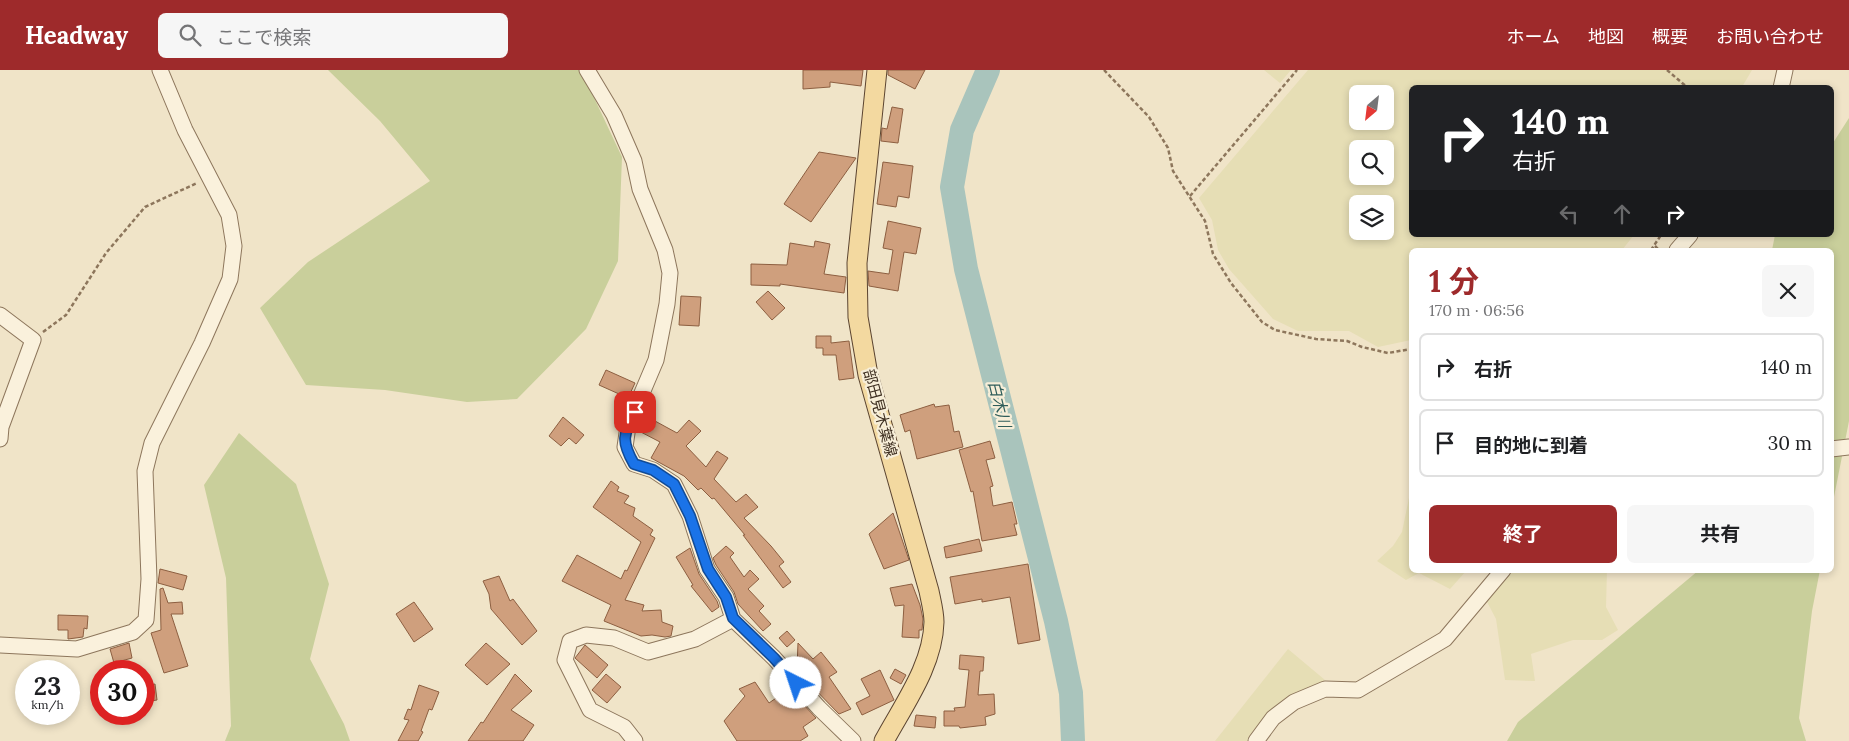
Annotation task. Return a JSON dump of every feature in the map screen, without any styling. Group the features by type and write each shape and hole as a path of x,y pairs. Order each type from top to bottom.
{"main road":[{"name":"部田見木葉線","path":"877,70 857,263 858,317 868,375 929,591 934,620 931,647 921,674 884,741"}],"street":[{"path":"0,645 77,649 133,632 146,620 148,579 145,471 152,443 202,343 230,279 234,246 229,215 185,130 160,70"},
{"path":"587,70 614,115 634,161 640,189 665,250 670,273 668,304 656,360 628,426 625,448 634,464 653,470 674,484 690,516 708,569 726,597 733,618 853,741"},
{"path":"1782,85 1785,70"},
{"path":"1679,248 1688,237"},
{"path":"0,315 33,340 1,427 0,439"},
{"path":"1834,449 1849,447"},
{"path":"1256,741 1273,718 1294,702 1325,688 1358,690 1445,639 1500,573"},
{"path":"635,741 624,727 590,710 565,660 570,641 586,635 614,638 648,652 695,639 733,618"}],"path":[{"path":"1104,70 1149,117 1168,148 1173,170 1205,221 1214,254 1231,283 1262,322 1275,330 1316,339 1347,341 1362,347 1388,353 1409,349"},
{"path":"1190,196 1297,70"},
{"path":"1667,70 1684,85"},
{"path":"33,340 66,315 106,253 146,207 210,177"},
{"path":"1656,248 1654,246 1660,237"}],"shaded area":[{"path":"1264,70 1291,70 1280,83"},
{"path":"1308,70 1752,70 1743,85 1409,85 1409,237 1632,237 1624,248 1409,248 1409,340 1378,347 1349,331 1298,331 1273,319 1229,269 1218,250 1212,220 1199,198"},
{"path":"1409,498 1409,573 1419,573 1406,580 1377,561 1393,546 1402,532"},
{"path":"1419,573 1464,573 1450,589"},
{"path":"1507,573 1607,573 1606,607 1618,630 1602,640 1573,640 1531,654 1535,681 1505,680 1496,619 1486,600"},
{"path":"1288,649 1325,680 1296,696 1252,741 1215,741"}],"green space":[{"path":"328,70 581,70 622,157 618,261 586,329 517,399 467,402 385,390 306,385 260,308 308,262 430,181 380,121"},
{"path":"1849,118 1849,421 1834,497 1834,248 1772,248 1775,237 1834,237 1834,141"},
{"path":"239,433 296,484 329,584 310,659 344,724 350,741 225,741 231,726 226,578 204,485"},
{"path":"1695,573 1819,573 1812,611 1799,718 1806,741 1507,741 1518,722"}],"building":[{"path":"803,70 863,70 861,86 830,82 830,87 803,89"},
{"path":"888,70 925,70 915,89 888,75"},
{"path":"892,107 903,109 898,143 881,141 882,128 887,129"},
{"path":"819,152 856,158 811,222 784,204"},
{"path":"883,162 913,166 909,198 898,196 896,207 877,204"},
{"path":"888,221 921,228 916,254 904,252 898,291 869,286 868,271 889,274 893,250 883,248"},
{"path":"815,241 830,244 824,274 846,277 844,293 780,284 780,286 751,285 751,264 787,265 790,243 814,247"},
{"path":"768,291 785,308 772,320 756,302"},
{"path":"681,296 701,297 699,326 679,325"},
{"path":"816,336 831,336 831,343 849,341 854,378 839,380 836,355 823,355 823,348 816,348"},
{"path":"606,370 635,383 628,398 599,385"},
{"path":"934,404 935,407 949,405 954,432 959,431 963,447 917,459 910,430 905,432 900,415"},
{"path":"644,415 677,433 689,420 701,431 686,446 706,467 717,451 728,458 714,479 736,502 746,494 758,507 744,518 784,562 779,566 791,582 783,588 743,535 745,535 714,498 712,499 701,488 698,490 684,476 651,458 660,442 637,430"},
{"path":"563,417 584,435 576,444 569,438 561,446 549,436"},
{"path":"990,441 995,458 986,460 993,486 990,487 993,506 1012,502 1017,524 1014,524 1017,535 982,541 973,491 971,492 959,450"},
{"path":"611,481 619,487 617,491 629,496 624,503 635,508 633,516 653,530 650,535 655,538 625,600 644,605 642,611 661,610 662,622 673,626 671,636 641,636 604,621 611,605 562,581 577,555 621,579 625,570 627,571 641,542 593,507"},
{"path":"893,513 909,560 884,569 869,534"},
{"path":"979,539 982,551 946,558 944,547"},
{"path":"726,546 734,553 730,557 744,577 750,570 759,579 748,589 764,606 759,611 771,624 763,631 738,604 734,592 716,565 713,558"},
{"path":"690,548 699,574 717,601 719,607 712,612 691,586 693,585 676,557"},
{"path":"1028,564 1040,640 1018,644 1010,597 982,602 982,599 955,604 950,577"},
{"path":"160,569 187,576 183,590 158,583"},
{"path":"499,576 510,601 513,599 537,631 522,645 491,609 489,594 483,581"},
{"path":"912,584 923,619 922,630 919,630 919,638 902,637 904,605 895,606 890,588"},
{"path":"163,588 168,603 182,602 183,614 171,614 188,666 164,673 151,633 161,630 160,589"},
{"path":"414,602 433,629 414,642 396,614"},
{"path":"58,615 88,616 87,629 84,628 83,637 68,639 68,630 58,630"},
{"path":"787,631 795,640 787,647 779,638"},
{"path":"129,643 132,658 113,660 110,649"},
{"path":"486,643 510,664 487,685 465,665"},
{"path":"798,643 813,659 821,652 837,672 829,677 851,709 839,714 804,678 797,668"},
{"path":"585,645 608,665 597,678 575,658"},
{"path":"960,655 984,657 983,671 980,671 978,695 994,694 995,714 985,717 986,725 960,728 959,726 944,726 944,711 955,711 954,708 965,707 969,670 959,669"},
{"path":"895,669 906,675 901,684 890,678"},
{"path":"880,670 894,700 862,715 856,703 870,696 861,679"},
{"path":"515,674 532,691 511,710 534,725 523,741 468,741 481,722 483,723"},
{"path":"606,674 621,687 607,703 592,690"},
{"path":"755,682 769,703 789,689 816,718 803,727 808,736 800,741 737,741 724,721 745,696 739,689"},
{"path":"155,684 157,700 155,700"},
{"path":"419,685 439,692 432,710 429,709 421,731 423,732 418,741 398,741 409,720 404,719 408,709 411,710"},
{"path":"916,715 936,717 935,728 914,726"}],"waterway":[{"name":"白木川","path":"988,70 962,130 952,187 966,269 1056,621 1071,693 1073,741"}],"route":[{"path":"635,412 628,426 625,448 634,464 653,470 674,484 690,516 708,569 726,597 733,618 774,658 796,683"}]}
